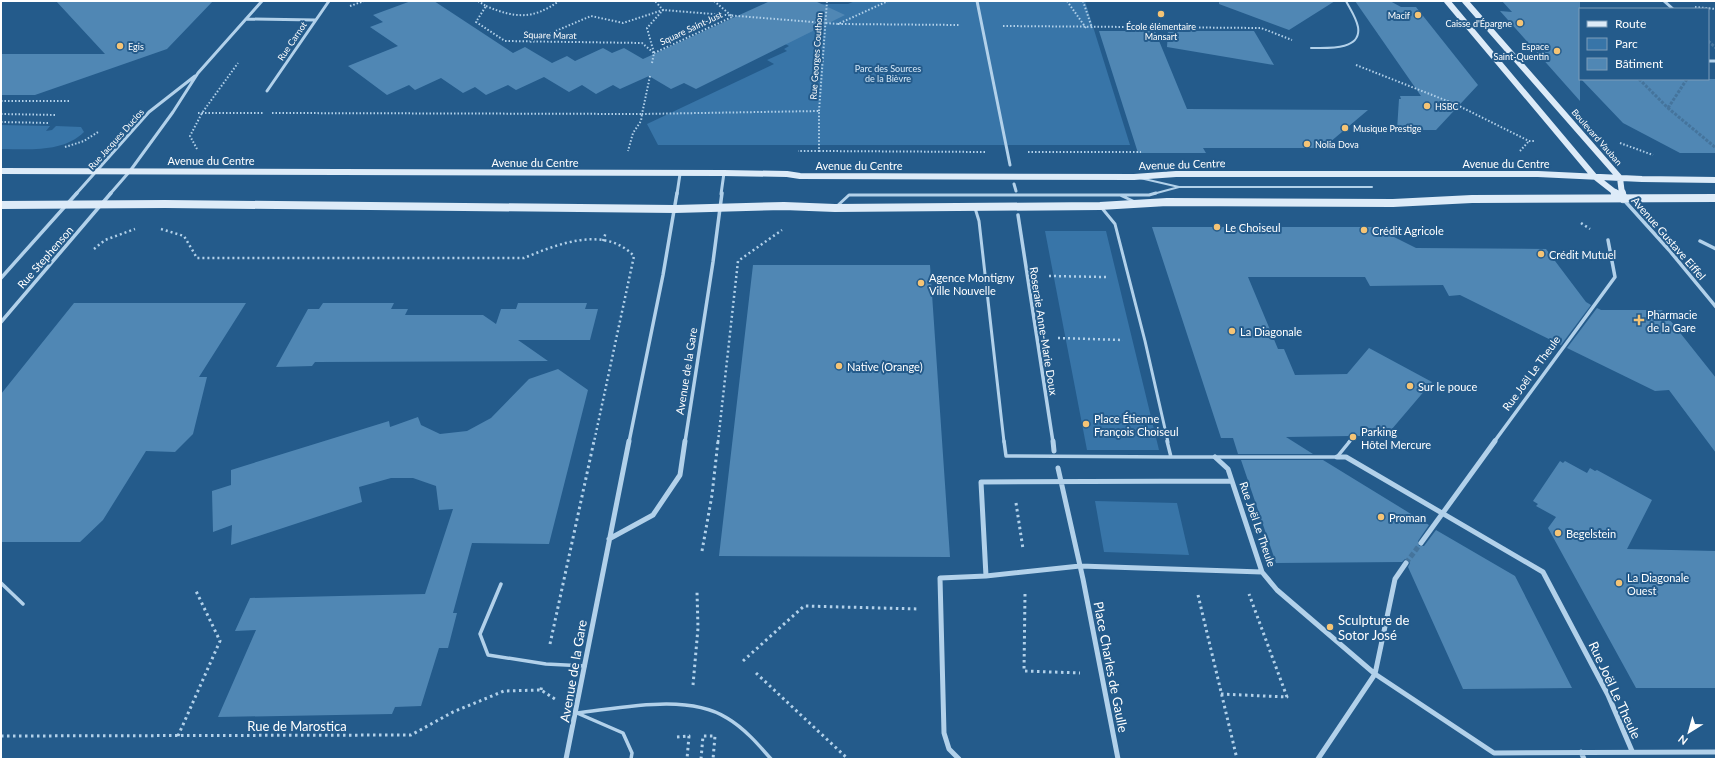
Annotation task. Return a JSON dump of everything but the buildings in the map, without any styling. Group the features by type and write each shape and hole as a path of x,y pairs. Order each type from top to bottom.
{"main road":[{"path":"1447,1 1447,3 1594,176 1623,199"},
{"name":"Boulevard Vauban","path":"1464,1 1620,178 1623,199"},
{"name":"Avenue du Centre","path":"1,171 724,173 787,174 800,176 1134,177 1176,174 1538,174 1620,178 1716,180"},
{"path":"1,205 103,204 674,209 784,206 835,208 1100,206 1167,202 1394,203 1472,199 1716,198"}],"street":[{"name":"Rue Jacques Duclos","path":"103,204 130,171 173,112 198,73 262,1"},
{"name":"Rue Carnot","path":"267,91 329,1"},
{"path":"977,1 1010,166"},
{"path":"1664,1 1672,8"},
{"path":"246,19 315,20"},
{"name":"Rue Jacques Duclos","path":"68,204 149,112 198,73"},
{"name":"Avenue de la Gare","path":"609,539 653,515 680,475 713,262 724,173"},
{"name":"Avenue de la Gare","path":"566,759 577,713 609,539 666,262 680,174"},
{"path":"1014,184 1016,191"},
{"name":"Avenue Gustave Eiffel","path":"1623,199 1669,250 1716,307"},
{"name":"Rue Stephenson","path":"1,278 68,204"},
{"name":"Rue Stephenson","path":"1,322 103,204"},
{"name":"Roseraie Anne-Marie Doux","path":"1018,215 1035,338 1054,451"},
{"name":"Rue Joël Le Theule","path":"1421,543 1615,276 1608,240"},
{"path":"1700,241 1716,249"},
{"name":"Rue Joël Le Theule","path":"1215,457 1228,469 1262,572 1277,590 1375,674 1494,753 1632,751 1716,752"},
{"path":"1336,457 1346,457 1443,512"},
{"name":"Place Charles de Gaulle","path":"1058,468 1083,579 1118,759"},
{"path":"986,576 981,482 1232,481"},
{"name":"Rue Joël Le Theule","path":"1443,512 1543,572 1608,695 1632,751"},
{"path":"1318,759 1375,674 1395,579 1406,563"},
{"path":"959,759 949,749 944,733 940,578 986,576 1080,566 1262,572"},
{"path":"1581,752 1584,759"}],"lane":[{"path":"1311,48 1334,48 1345,46 1357,36 1358,30 1356,23 1346,1"},
{"path":"1134,177 1179,187 1372,187"},
{"path":"835,208 849,195 1149,194 1179,187"},
{"path":"1119,194 1140,204"},
{"path":"974,206 979,221 1006,456 1172,458 1336,457 1353,437"},
{"path":"1100,206 1115,224 1145,341 1172,458"},
{"path":"1,583 23,604"},
{"path":"501,584 480,634 488,655 546,664 585,666"},
{"path":"577,713 664,704 692,705 726,717 751,737 771,759"},
{"path":"577,713 623,733 632,753 631,759"}],"path":[{"path":"478,1 499,12 529,16 547,11 559,1"},
{"path":"612,1 622,1"},
{"path":"655,1 663,10"},
{"path":"714,1 733,17"},
{"name":"Rue Georges Couthon","path":"796,151 819,150 819,111 828,1"},
{"path":"838,24 888,1"},
{"path":"1067,1 1086,28"},
{"path":"1083,1 1092,28"},
{"path":"1691,5 1696,8"},
{"name":"Square Marat","path":"486,6 476,22 505,42 642,43 654,53"},
{"path":"652,63 654,53 647,28 663,10"},
{"path":"530,42 591,16 624,23 663,10 826,24 981,25 1086,28 1261,28 1311,48"},
{"name":"Square Saint-Just","path":"654,53 733,17"},
{"path":"198,150 190,136 202,113 239,62"},
{"path":"1356,64 1455,104 1529,141 1520,151"},
{"path":"627,154 633,133 641,121 650,76"},
{"path":"1,101 71,101"},
{"path":"195,113 642,114 819,111"},
{"path":"1,114 57,115"},
{"path":"1,122 48,123"},
{"path":"1615,143 1624,144 1655,156"},
{"path":"89,253 105,240 141,227"},
{"path":"156,227 184,236 197,258 524,258 554,246 578,241 603,241 621,244 634,256 541,690 577,713"},
{"path":"702,551 712,495 738,262 782,230"},
{"path":"1026,276 1129,277"},
{"path":"1035,338 1145,341"},
{"path":"1016,502 1024,556"},
{"path":"1221,694 1288,697 1246,586"},
{"path":"1025,587 1024,671 1080,673"},
{"path":"178,736 220,641 196,591"},
{"path":"692,705 698,628 697,592"},
{"path":"1198,595 1237,759"},
{"path":"743,661 804,606 941,610"},
{"path":"756,672 848,759"},
{"name":"Rue de Marostica","path":"1,736 411,735 453,712 504,691 541,690"},
{"path":"677,736 689,736 686,759"},
{"path":"701,759 703,736 715,736 713,759"}],"green space":[{"name":"Parc des Sources de la Bièvre","path":"855,1 1085,1 1130,145 658,145 647,124 774,64 767,60 787,51 784,49 789,46 772,37 818,4 848,4"},
{"path":"1,125 50,126 46,131 52,130 56,126 81,127 84,132 76,139 56,147 1,149"},
{"path":"1045,231 1106,231 1159,450 1087,450"},
{"path":"1095,501 1177,503 1189,555 1104,552"}],"tunnel":[{"path":"1709,42 1716,48"},
{"path":"1640,80 1668,108"},
{"path":"1668,108 1686,80"},
{"path":"1668,108 1716,148"},
{"path":"1406,563 1421,543"}],"place":[{"name":"École élémentaire Mansart","path":"1161,14"},
{"name":"Macif","path":"1418,15"},
{"name":"Caisse d'Épargne","path":"1520,23"},
{"name":"Egis","path":"120,46"},
{"name":"Espace Saint-Quentin","path":"1557,51"},
{"name":"HSBC","path":"1427,106"},
{"name":"Musique Prestige","path":"1345,128"},
{"name":"Nolia Dova","path":"1307,144"},
{"name":"Le Choiseul","path":"1217,227"},
{"name":"Crédit Agricole","path":"1364,230"},
{"name":"Crédit Mutuel","path":"1541,254"},
{"name":"Agence Montigny Ville Nouvelle","path":"921,283"},
{"name":"Pharmacie de la Gare","path":"1639,320"},
{"name":"La Diagonale","path":"1232,331"},
{"name":"Native (Orange)","path":"839,366"},
{"name":"Sur le pouce","path":"1410,386"},
{"name":"Place Étienne François Choiseul","path":"1086,424"},
{"name":"Parking Hôtel Mercure","path":"1353,437"},
{"name":"Proman","path":"1381,517"},
{"name":"Begelstein","path":"1558,533"},
{"name":"La Diagonale Ouest","path":"1619,583"},
{"name":"Sculpture de Sotor José","path":"1330,627"}]}
